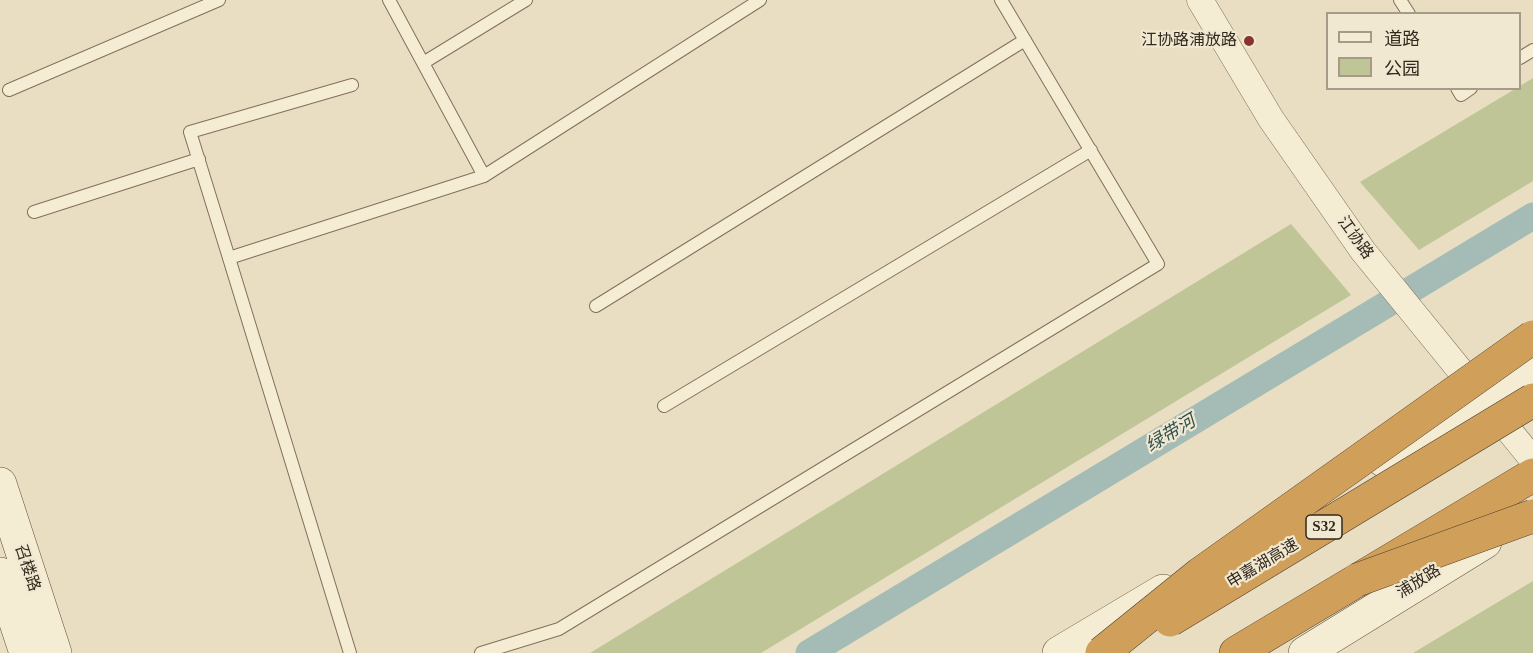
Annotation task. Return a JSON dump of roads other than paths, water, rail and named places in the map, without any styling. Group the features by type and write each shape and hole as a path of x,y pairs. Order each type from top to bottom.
{"highway":[{"path":"1102,653 1200,574 1533,337"},
{"name":"申嘉湖高速","path":"1116,653 1533,400"},
{"path":"1236,653 1533,475"},
{"path":"1358,580 1533,514"}],"main road":[{"path":"1059,653 1533,370"},
{"name":"召楼路","path":"0,484 55,653"},
{"name":"浦放路","path":"1305,653 1533,514"},
{"name":"召楼路","path":"0,574 5,609 26,653"}],"street":[{"name":"江协路","path":"1200,0 1271,119 1363,251 1533,460"}],"lane":[{"path":"9,90 219,0"},
{"path":"389,0 484,176"},
{"path":"423,63 526,0"},
{"path":"229,258 484,176 760,0"},
{"path":"481,653 559,629 1158,264 1001,0"},
{"path":"596,306 1025,40"},
{"path":"350,653 190,132 352,85"},
{"path":"664,406 1091,150"},
{"path":"34,212 199,159"}],"waterway":[{"name":"绿带河","path":"809,653 1533,216"}],"place":[{"name":"江协路浦放路","path":"1249,41"}]}
